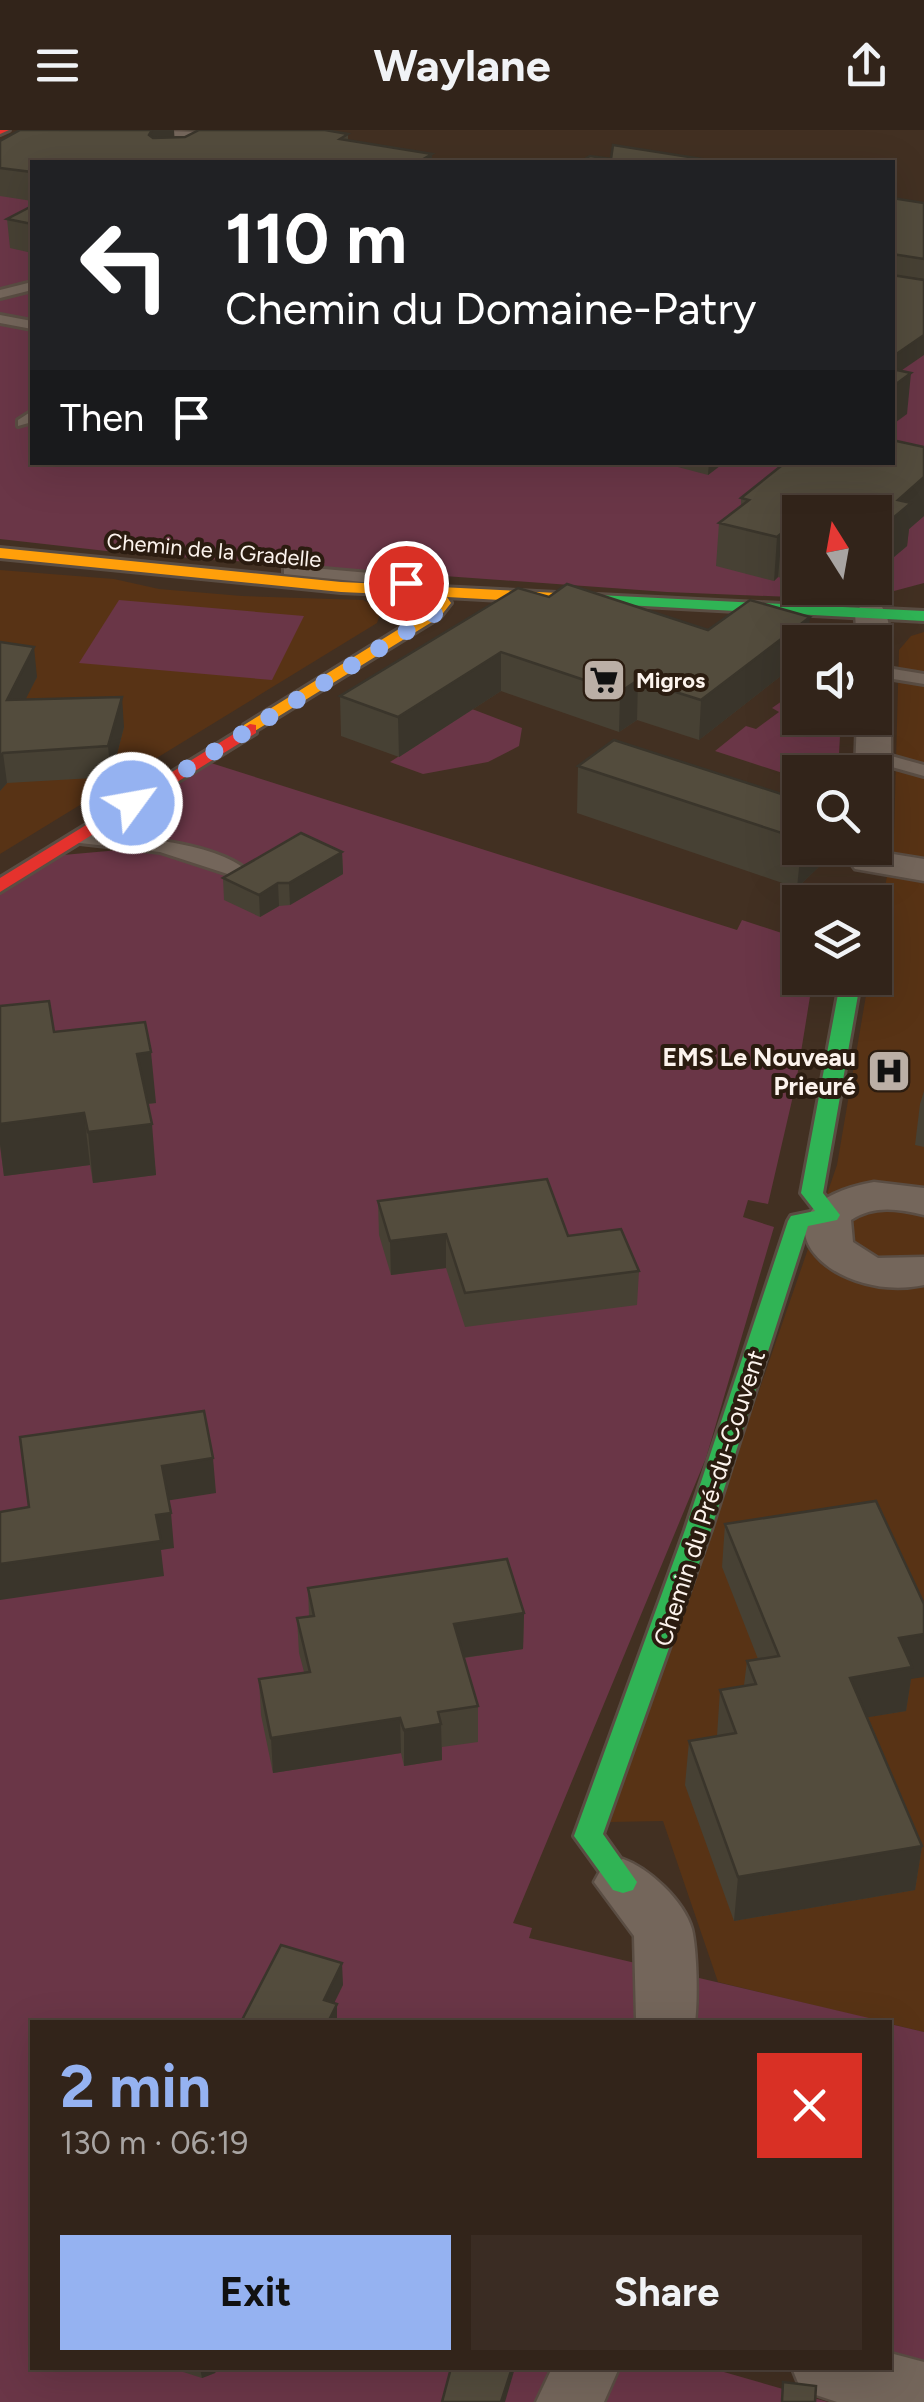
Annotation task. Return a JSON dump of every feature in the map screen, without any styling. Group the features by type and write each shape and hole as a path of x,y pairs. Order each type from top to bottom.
{"street":[{"path":"144,130 200,139 202,143 170,160"},
{"name":"Chemin de la Gradelle","path":"0,555 341,587 434,590 837,625"},
{"path":"0,886 68,837 414,613 415,600 434,590"},
{"name":"Chemin de la Gradelle","path":"885,625 924,616"},
{"path":"0,873 68,837"},
{"path":"892,861 924,870"},
{"path":"848,995 812,1193 829,1215 827,1241 853,1264 895,1275 924,1271"},
{"path":"829,1215 860,1197 880,1194 924,1202"},
{"name":"Chemin du Pré-du-Couvent","path":"666,2020 663,1930 588,1836 717,1481 799,1221 829,1215"},
{"path":"570,2402 585,2370"},
{"path":"833,2370 924,2393"}],"lane":[{"path":"0,294 30,286"},
{"path":"0,319 30,325"},
{"path":"892,673 924,678"},
{"path":"892,767 924,771"},
{"path":"68,837 168,846 196,852 240,872"}],"shaded area":[{"path":"0,174 30,179 30,465 895,465 895,290 924,299 924,583 892,592 892,495 782,495 782,597 124,553 0,539"},
{"path":"0,570 114,579 159,589 242,596 363,600 374,605 380,614 377,623 0,854"},
{"path":"119,600 304,616 272,680 79,663"},
{"path":"924,632 924,2032 892,2024 892,2020 875,2020 718,1982 663,1821 610,1822 837,1165 866,995 892,995 892,885 885,885 892,865 894,835 899,650 911,636"},
{"path":"782,701 782,735 840,735 839,755 782,755 782,773 715,751 746,726 756,729 779,712 772,708"},
{"path":"472,709 522,728 519,746 488,762 423,774 390,762"},
{"path":"211,763 737,930 742,920 782,933 782,995 810,995 796,1083 768,1204 748,1200 743,1217 774,1227 706,1458 513,1923 532,1928 529,1938 878,2020 30,2020 30,2370 550,2370 535,2402 0,2402 0,894 63,855 119,850 148,833 140,828 101,830"},
{"path":"892,2024 924,2032 924,2366 892,2357"},
{"path":"717,2370 828,2402 599,2402 618,2372"}],"building":[{"path":"20,130 152,130 149,135 153,138 185,137 199,130 325,130 348,134 340,139 432,154 422,160 30,160 30,172 0,168 0,141"},
{"path":"613,145 708,160 583,160 590,156 611,159"},
{"path":"895,198 924,203 924,259 895,254"},
{"path":"30,207 30,224 7,219"},
{"path":"895,275 924,280 924,335 895,355"},
{"path":"895,370 911,373 895,385"},
{"path":"895,441 924,447 924,477 898,500 911,503 892,519 892,495 782,495 782,533 777,537 719,523 749,500 741,498 782,465 895,465"},
{"path":"567,584 708,630 750,600 810,617 799,625 782,625 782,638 701,700 638,680 620,692 501,652 398,717 340,696 518,588 549,597"},
{"path":"0,642 34,647 7,700 122,697 108,746 0,756"},
{"path":"614,740 782,794 782,833 578,766"},
{"path":"301,833 342,852 289,883 278,883 259,895 223,878"},
{"path":"49,1001 54,1032 145,1022 151,1052 137,1054 152,1124 88,1132 84,1113 0,1124 0,1006"},
{"path":"547,1179 568,1236 621,1229 639,1271 465,1293 446,1234 390,1241 378,1201"},
{"path":"204,1411 213,1458 162,1466 171,1513 156,1515 161,1541 0,1564 0,1512 29,1507 20,1437"},
{"path":"876,1501 924,1604 924,1634 899,1638 912,1667 850,1678 922,1846 738,1877 689,1741 736,1733 720,1690 756,1684 747,1661 779,1656 725,1524"},
{"path":"507,1559 524,1613 454,1624 478,1706 438,1712 441,1724 404,1730 400,1718 271,1738 259,1679 310,1672 297,1618 314,1616 308,1588"},
{"path":"281,1945 342,1963 324,2000 337,2004 329,2020 242,2020"},
{"path":"450,2370 511,2370 501,2402 442,2402"},
{"path":"783,2382 816,2386 815,2402 782,2402"}],"traffic: fast":[{"path":"557,598 924,616"},
{"path":"623,1882 588,1836 698,1530 799,1221 829,1215 812,1193 848,995"}],"traffic: slow":[{"path":"0,553 341,587 557,598"},
{"path":"250,729 434,614 443,603 434,589"}],"traffic: jam":[{"path":"0,886 250,729"}],"place":[{"name":"Migros","path":"604,680"},
{"name":"EMS Le Nouveau Prieuré","path":"889,1071"}],"route":[{"path":"132,803 434,614 443,602 434,590 406,583"}]}
